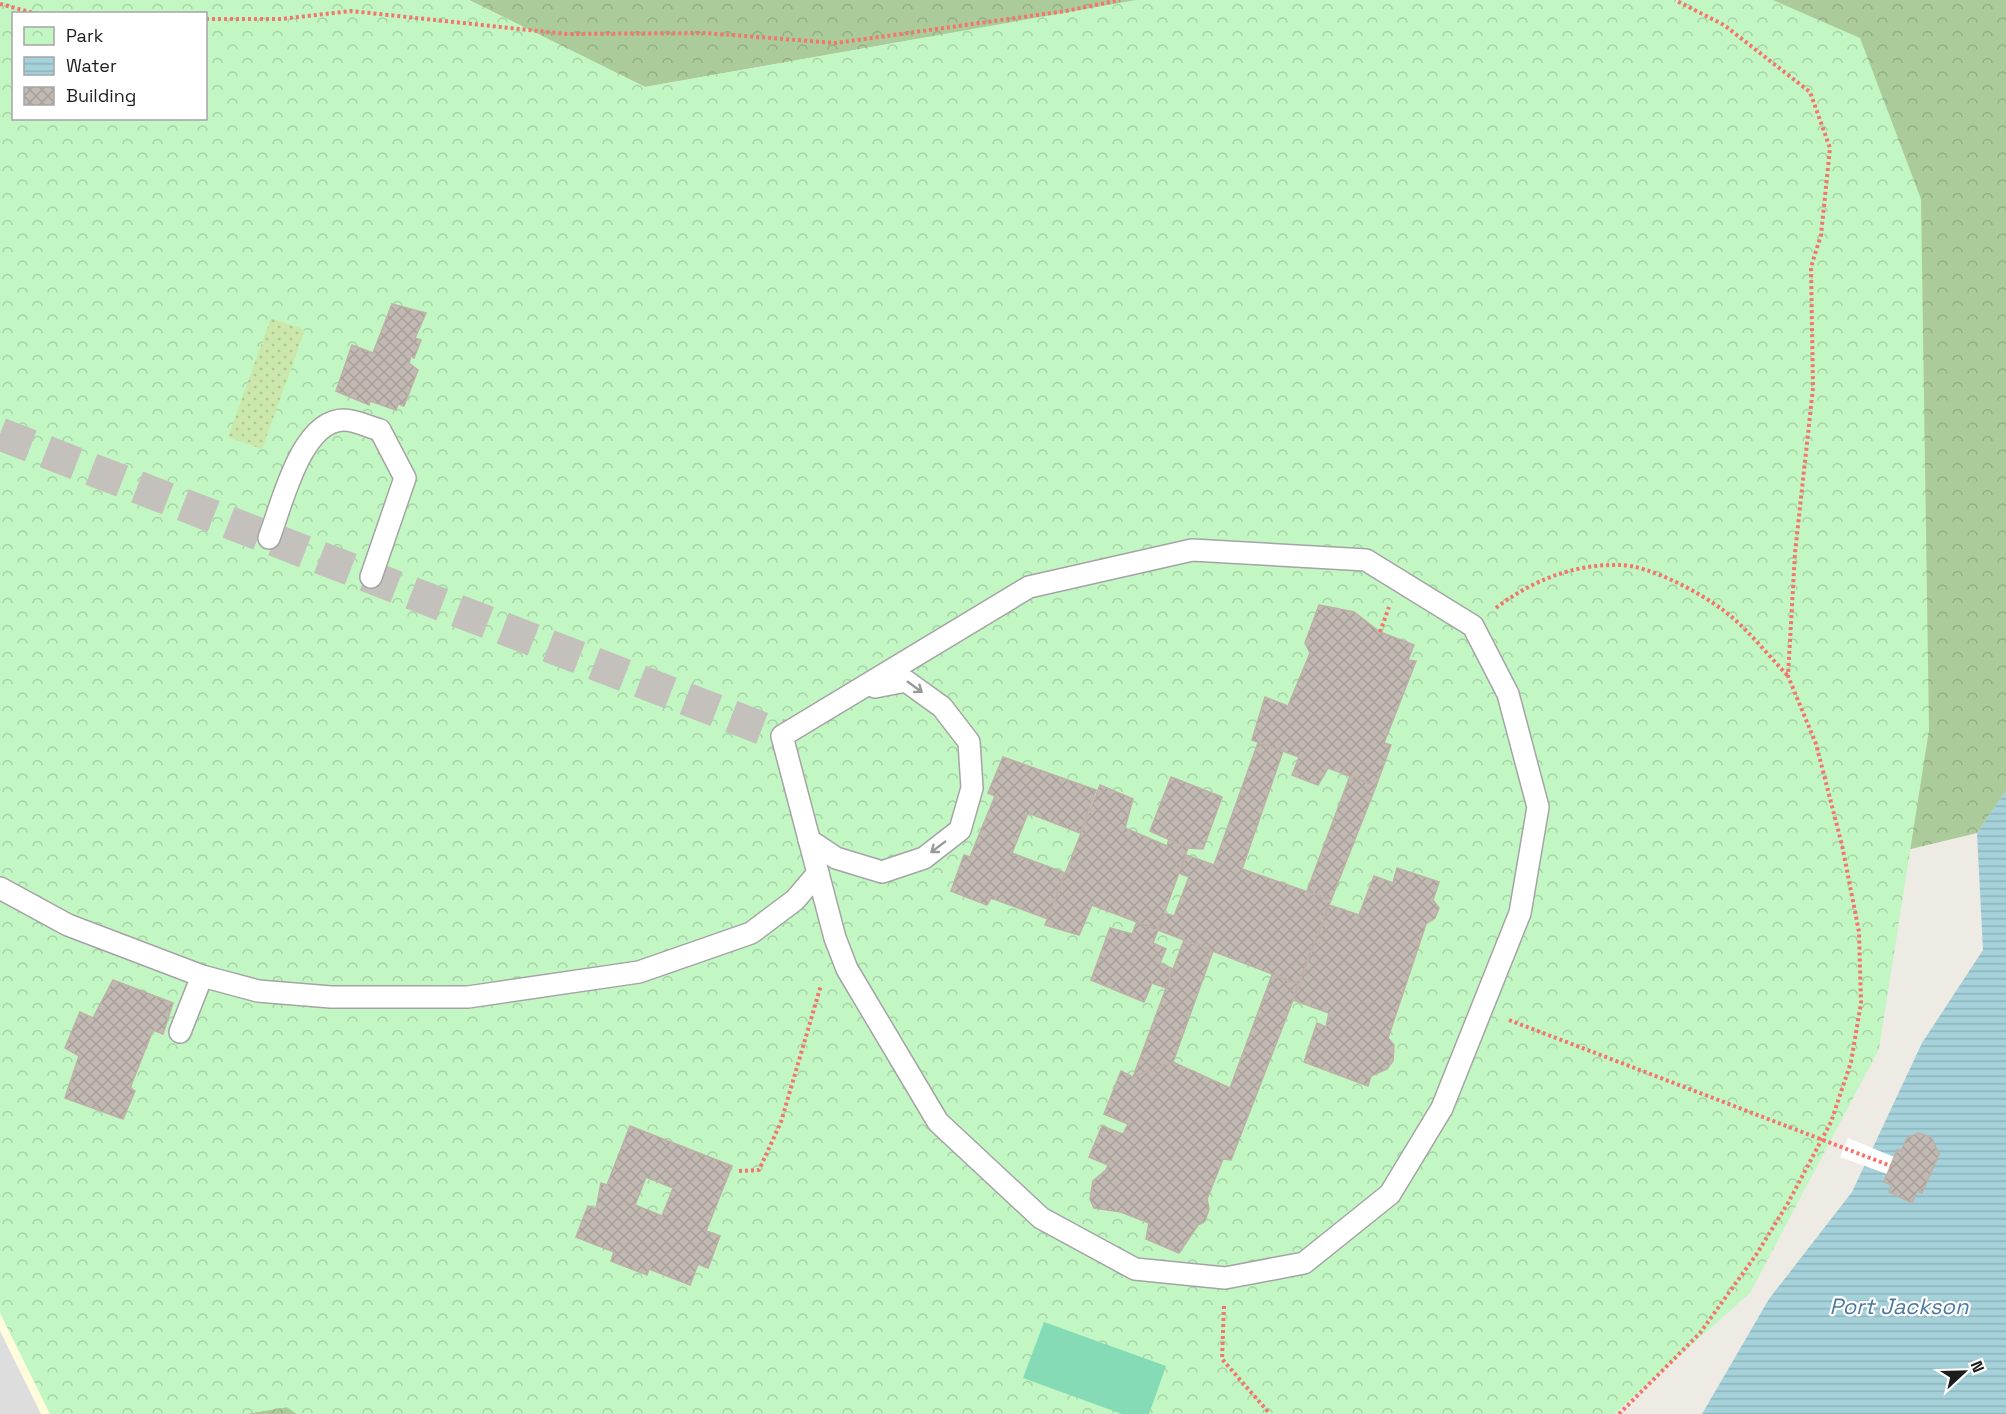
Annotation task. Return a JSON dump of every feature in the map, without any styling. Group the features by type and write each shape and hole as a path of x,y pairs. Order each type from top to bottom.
{"lane":[{"path":"269,538 303,448 323,424 345,420 380,430 405,478 371,577"},
{"path":"1192,550 1366,560 1473,626 1508,694 1538,807 1520,913 1442,1108 1390,1194 1304,1263 1225,1278 1134,1269 1041,1218 938,1122 847,969 835,938 782,736 859,690 1029,587 1192,550"},
{"path":"809,840 836,858 882,872 924,858 960,830 972,788 969,742 942,707 906,681 859,690"},
{"path":"0,888 68,925 202,976 258,991 321,997 456,997 639,972 751,933 795,900 818,873"},
{"path":"180,1032 202,976"}],"path":[{"path":"207,19 281,19 351,11 566,34 705,33 836,43 1066,11 1120,0"},
{"path":"1675,0 1724,25 1810,92 1830,148 1821,235 1811,267 1813,388 1795,553 1788,676"},
{"path":"0,4 30,12"},
{"path":"1473,626 1520,590 1560,573 1620,565 1690,588 1725,612 1788,676 1816,744 1842,845 1859,932 1861,1004 1853,1050 1823,1140 1756,1255 1700,1333 1618,1414"},
{"path":"740,1171 759,1170 781,1122 822,984"},
{"path":"1537,1031 1891,1166"},
{"path":"1225,1278 1222,1359 1270,1414"}],"shaded area":[{"path":"0,1304 51,1414 0,1414"},
{"path":"0,1331 41,1414 0,1414"}],"green space":[{"path":"0,0 469,0 645,87 1136,0 1773,0 1860,38 1921,199 1929,730 1879,1049 1750,1293 1614,1414 297,1414 287,1407 245,1414 50,1414 0,1313"},
{"path":"469,0 2006,0 2006,791 1977,833 1882,856 929,37 645,87"},
{"path":"271,318 305,330 262,449 228,437"},
{"path":"1044,1322 1166,1366 1149,1414 1122,1414 1023,1378"},
{"path":"287,1407 297,1414 245,1414"}],"water":[{"name":"Port Jackson","path":"2006,791 2006,1414 1702,1414 1769,1299 1852,1192 1922,1043 1983,950 1977,833"}],"pier":[{"path":"1848,1138 1894,1157 1887,1174 1840,1157"}],"building":[{"path":"392,304 426,313 415,338 421,340 414,358 411,356 409,363 418,370 404,406 398,404 396,410 370,401 369,405 336,391 352,345 373,353"},
{"path":"1319,605 1354,612 1380,632 1414,645 1408,660 1416,661 1384,743 1391,745 1376,786 1328,768 1318,785 1292,775 1299,757 1252,740 1265,697 1288,706 1310,653 1305,643"},
{"path":"1258,743 1283,751 1242,869 1331,900 1298,984 1158,930 1164,913 1174,916 1189,877 1179,873 1186,855 1214,865"},
{"path":"1003,757 1096,790 1080,833 1028,813 1012,853 1065,873 1048,919 991,898 987,905 951,891 964,855 970,857 995,796 988,793"},
{"path":"1350,776 1376,786 1331,900 1307,891"},
{"path":"1171,777 1222,797 1203,849 1188,848 1150,831"},
{"path":"1100,785 1133,799 1125,828 1167,846 1169,839 1188,848 1158,930 1092,905 1079,935 1045,925"},
{"path":"1397,868 1439,882 1433,900 1439,908 1435,918 1426,924 1388,1038 1394,1045 1393,1061 1387,1069 1371,1076 1368,1086 1304,1062 1317,1023 1326,1027 1329,1013 1293,1000 1329,905 1359,915 1374,876 1393,883"},
{"path":"1137,922 1158,930 1153,943 1166,949 1160,963 1173,969 1166,988 1152,983 1144,1002 1091,980 1110,928 1132,934"},
{"path":"1184,940 1213,951 1173,1062 1133,1077"},
{"path":"1272,975 1298,984 1231,1160 1223,1159 1207,1199 1209,1209 1205,1221 1198,1225 1179,1253 1146,1239 1149,1223 1121,1212 1094,1208 1090,1199 1093,1181 1106,1170 1108,1165 1089,1157 1102,1126 1123,1134 1128,1124 1104,1114 1121,1071 1133,1077 1173,1062 1230,1088"},
{"path":"113,980 173,1003 163,1034 153,1030 130,1088 135,1091 123,1119 65,1098 79,1056 65,1048 80,1012 93,1018"},
{"path":"630,1126 732,1166 706,1231 720,1236 708,1268 698,1264 690,1285 649,1269 647,1275 611,1261 614,1252 576,1237 588,1206 596,1209 601,1183 607,1185","holes":["646,1177 673,1188 662,1216 635,1205"]},
{"path":"1918,1133 1931,1137 1939,1154 1922,1193 1917,1191 1912,1203 1889,1192 1892,1185 1884,1182 1897,1150 1901,1151 1907,1138"}],"tunnel":[{"path":"0,434 782,736"}]}
